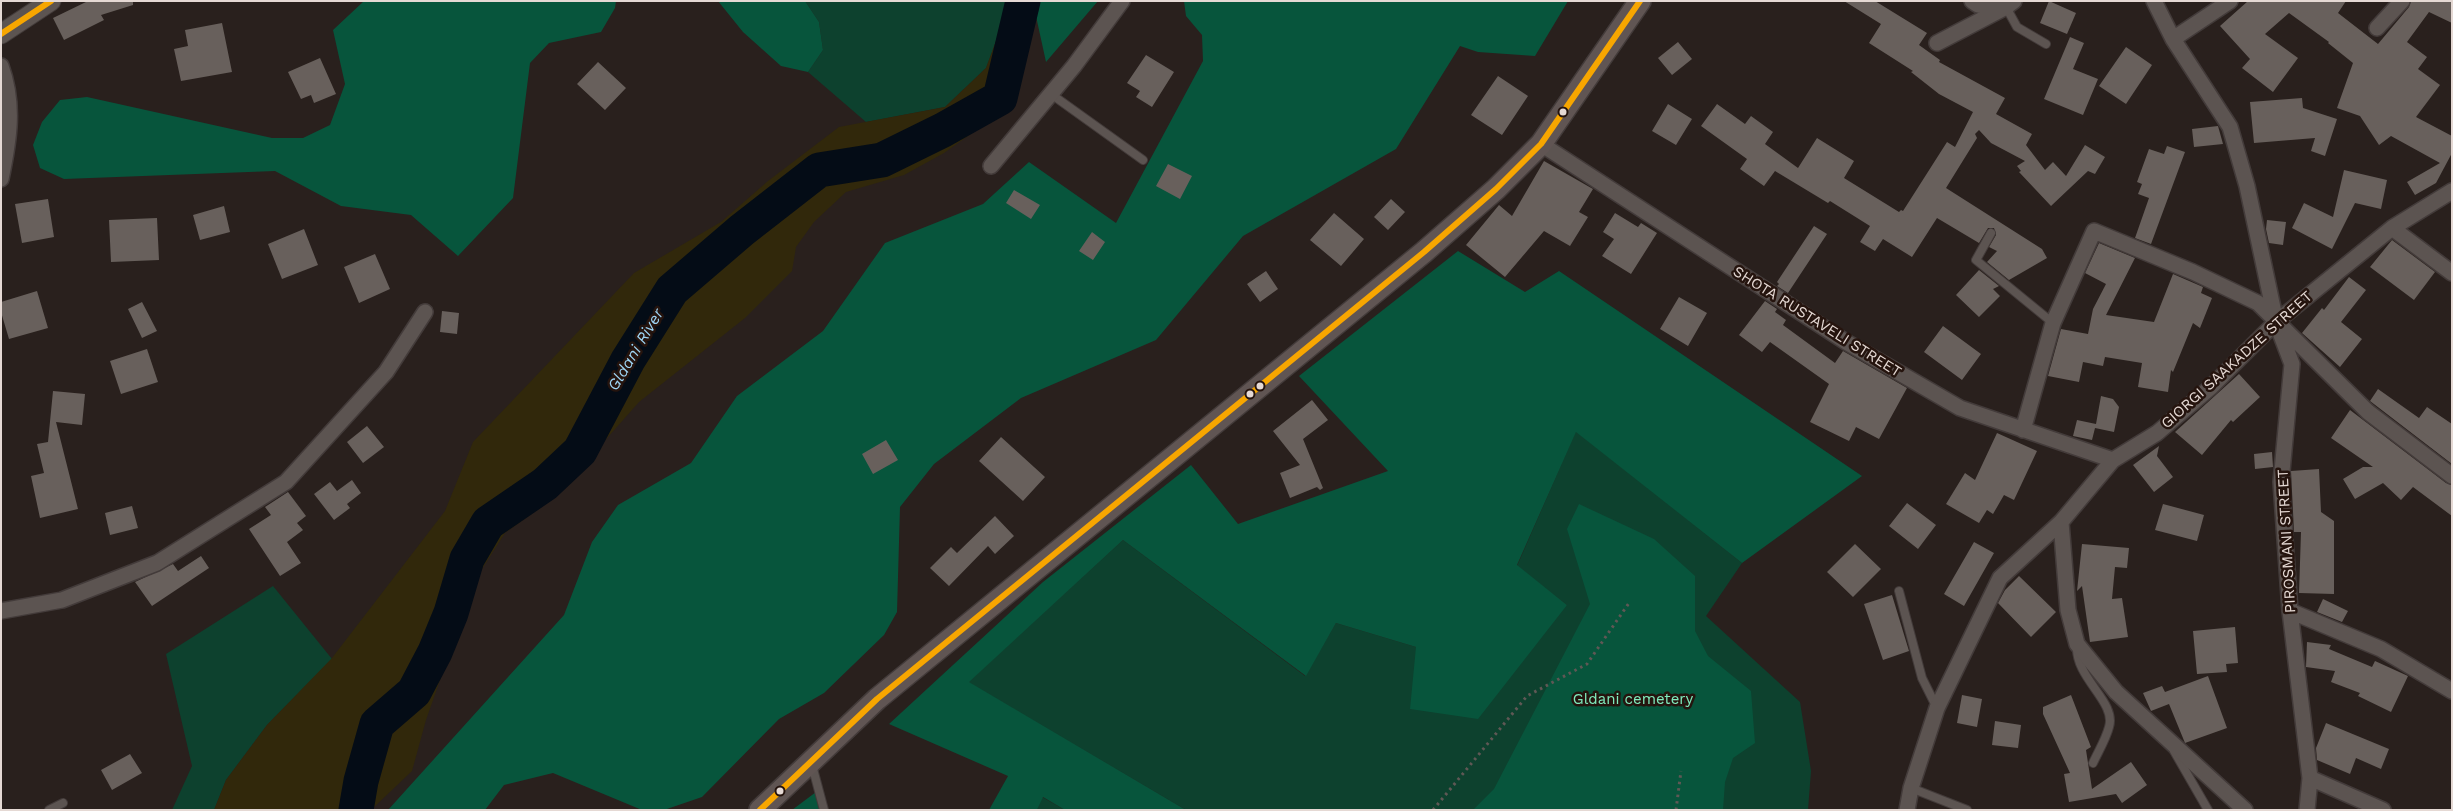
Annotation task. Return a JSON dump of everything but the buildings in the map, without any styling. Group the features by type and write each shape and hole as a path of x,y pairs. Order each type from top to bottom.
{"main road":[{"path":"760,810 877,699 1424,252 1496,189 1541,144 1640,1"}],"street":[{"path":"1,34 51,1"},
{"path":"991,166 1122,1"},
{"path":"1972,1 1978,5 2010,4"},
{"name":"PIROSMANI STREET","path":"2154,1 2173,39 2230,127 2247,186 2276,322 2292,364 2281,482 2290,611 2310,778 2307,810"},
{"path":"2173,39 2230,1"},
{"path":"2377,28 2402,1"},
{"path":"1937,43 2010,4"},
{"path":"1,66 6,80 10,114 1,179"},
{"name":"SHOTA RUSTAVELI STREET","path":"1541,144 1846,342 1960,408 2113,460"},
{"name":"GIORGI SAAKADZE STREET","path":"1907,810 1911,788 1937,708 2000,578 2061,522 2113,460 2157,432 2204,393 2276,322 2392,228 2452,192"},
{"path":"2392,228 2452,273"},
{"path":"2023,430 2053,323 2094,231 2193,272 2258,303 2368,412 2452,476"},
{"path":"1,611 62,600 157,563 286,482 386,372 425,312"},
{"path":"2061,522 2068,610 2077,644 2116,692 2169,743 2245,810"},
{"path":"2290,611 2381,649 2452,691"},
{"path":"2310,778 2384,810"}],"lane":[{"path":"2010,4 2017,27 2046,44"},
{"path":"1050,94 1143,160"},
{"path":"1991,233 1976,260 2053,323"},
{"path":"1899,592 1922,678 1937,708"},
{"path":"2077,644 2076,657 2084,676 2109,712 2110,726 2093,763"},
{"path":"2169,743 2208,810"},
{"path":"811,761 824,810"},
{"path":"1911,788 1967,810"},
{"path":"50,810 63,803"}],"path":[{"path":"1433,810 1527,696 1587,664 1629,603"},
{"path":"1676,810 1681,771"}],"green space":[{"path":"364,1 616,1 615,8 601,32 549,43 530,63 513,198 458,256 411,215 341,206 275,171 64,179 40,168 33,145 42,122 60,100 87,97 272,138 303,138 330,125 345,84 333,30"},
{"path":"718,1 805,1 819,22 823,50 808,72 781,66 743,32"},
{"path":"805,1 1011,1 986,68 945,107 866,122 808,72 823,50 819,22"},
{"path":"1035,1 1098,1 1046,62 1034,7"},
{"path":"1184,1 1568,1 1535,56 1478,52 1460,46 1396,149 1243,236 1156,340 1021,398 934,464 900,507 897,612 884,635 824,693 779,719 702,797 664,810 642,810 553,773 504,785 485,810 388,810 564,615 592,542 618,505 691,463 737,396 823,331 885,243 983,204 1029,162 1116,223 1203,61 1202,35 1186,16"},
{"path":"1458,251 1525,292 1559,271 1862,476 1742,563 1576,432 1517,565 1567,605 1478,719 1410,709 1416,647 1336,623 1306,676 1123,540 969,682 1186,810 1065,810 1043,797 1037,810 989,810 1008,776 889,724 1043,582 1191,465 1238,524 1388,471 1299,376"},
{"name":"Gldani cemetery","path":"1576,431 1742,563 1706,616 1800,702 1811,771 1808,810 1186,810 968,682 1123,540 1305,676 1336,623 1416,647 1567,605 1517,566"},
{"path":"1579,504 1654,539 1695,576 1695,631 1708,656 1751,691 1755,743 1733,758 1725,782 1723,810 1473,810 1494,789 1590,604 1567,529"},
{"path":"273,586 332,659 267,725 226,780 214,810 172,810 192,766 166,654"},
{"path":"816,792 821,810 792,810"},
{"path":"1042,797 1065,810 1037,810"}],"sand":[{"path":"1011,1 1035,1 1025,30 1016,85 985,124 944,153 904,175 846,192 814,222 796,247 792,271 745,318 639,402 554,498 505,533 475,580 426,720 412,771 371,810 214,810 226,780 267,725 332,658 445,511 473,442 634,273 721,222 768,181 839,127 945,107 986,68"}],"waterway":[{"name":"Gldani River","path":"356,810 361,781 377,724 414,692 435,652 451,613 467,559 488,523 545,484 580,451 628,360 672,290 742,230 819,170 882,160 943,130 1000,98 1023,1"}],"transit line":[{"path":"1,34 51,1"},
{"path":"760,810 877,699 1424,252 1496,189 1541,144 1640,1"}]}
